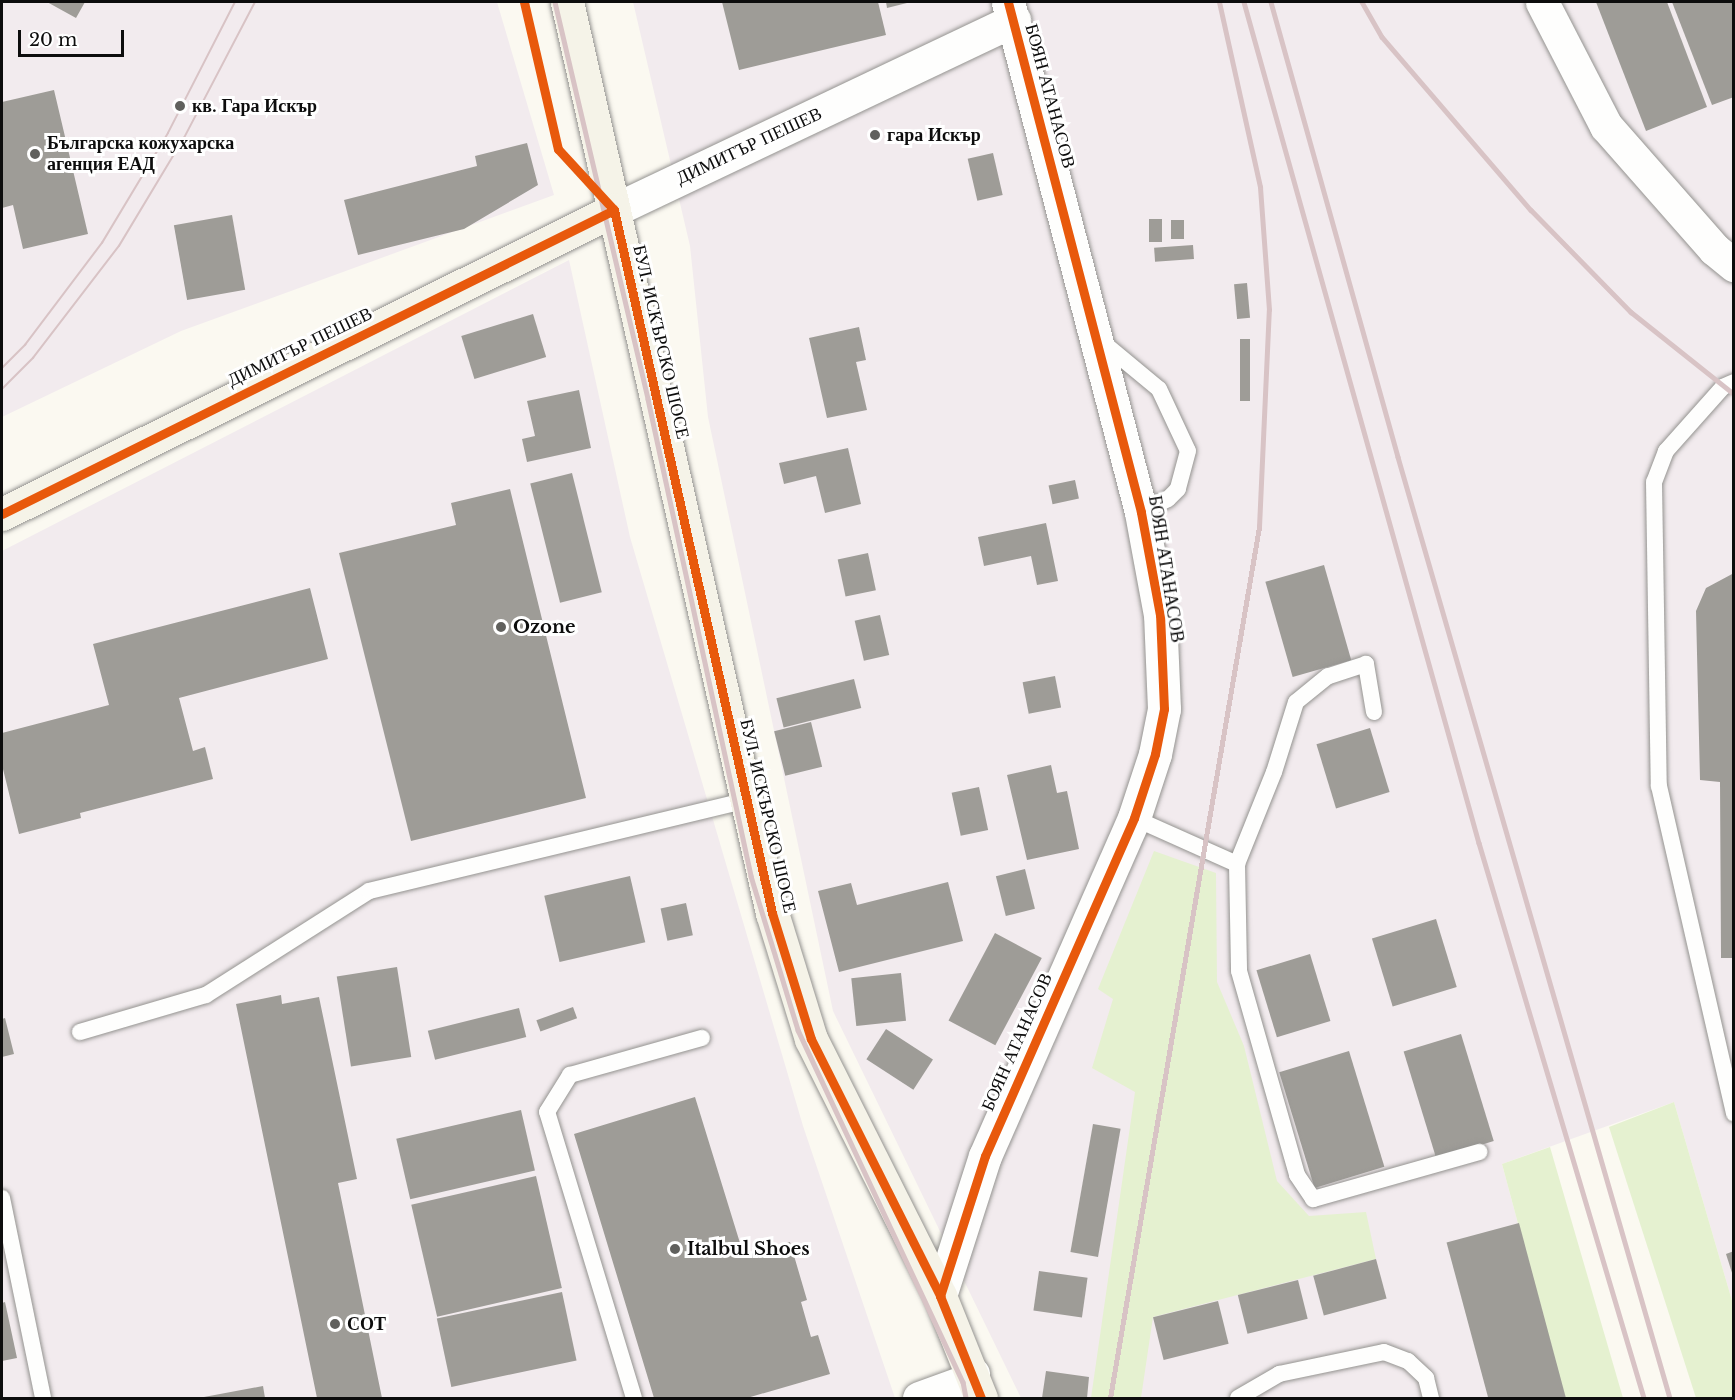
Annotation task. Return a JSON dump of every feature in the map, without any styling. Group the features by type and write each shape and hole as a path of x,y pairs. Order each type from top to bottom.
{"street":[{"name":"БУЛ. ИСКЪРСКО ШОСЕ","path":"567,2 772,913 811,1039 940,1296 977,1386"},
{"path":"1542,2 1606,126 1714,249 1734,265"},
{"name":"ДИМИТЪР ПЕШЕВ","path":"2,514 1011,11"},
{"name":"БОЯН АТАНАСОВ","path":"940,1296 985,1156 1134,819 1155,754 1164,709 1160,615 1141,512 1011,11"},
{"path":"919,1398 963,1382 977,1386"}],"lane":[{"path":"1096,337 1159,389 1188,451 1178,489 1168,500 1141,512"},
{"path":"1734,382 1723,387 1666,451 1654,482 1659,786 1734,1114"},
{"path":"1374,712 1366,664 1328,676 1296,702 1274,772 1238,864 1239,971 1297,1175 1313,1199 1479,1152"},
{"path":"80,1032 206,995 369,891 747,800"},
{"path":"1134,819 1238,864"},
{"path":"634,1398 547,1112 570,1075 702,1038"},
{"path":"2,1198 43,1398"},
{"path":"1238,1398 1279,1374 1384,1352 1408,1360 1426,1378 1431,1398"}],"shaded area":[{"path":"2,2 497,2 554,195 181,331 2,417"},
{"path":"633,2 1733,2 1733,1304 1674,1102 1502,1164 1565,1398 1021,1398 833,1011 708,417 690,246"},
{"path":"569,260 630,537 803,1126 895,1398 2,1398 2,551"}],"green space":[{"path":"1154,851 1216,873 1217,982 1244,1046 1277,1181 1309,1216 1366,1212 1376,1259 1153,1317 1141,1398 1091,1398 1135,1092 1092,1068 1113,999 1098,989"},
{"path":"1674,1102 1733,1304 1733,1398 1696,1398 1609,1127"},
{"path":"1550,1147 1623,1398 1565,1398 1502,1164"}],"building":[{"path":"47,2 85,2 76,18"},
{"path":"722,2 878,2 886,35 739,70"},
{"path":"886,2 911,2 887,8"},
{"path":"1596,2 1667,2 1707,107 1646,131"},
{"path":"1672,2 1734,2 1734,97 1712,105"},
{"name":"Българска кожухарска агенция ЕАД","path":"54,90 88,234 23,249 13,205 2,208 2,102"},
{"path":"527,143 538,185 464,229 358,255 344,200 477,166 475,156"},
{"path":"993,153 1003,195 977,201 968,159"},
{"path":"232,215 245,290 187,300 174,225"},
{"path":"1149,219 1162,219 1162,242 1149,242"},
{"path":"1171,220 1184,220 1184,239 1171,239"},
{"path":"1193,245 1194,259 1155,262 1154,248"},
{"path":"1247,283 1250,318 1237,319 1234,284"},
{"path":"533,314 546,357 474,379 461,336"},
{"path":"859,327 866,360 856,362 867,410 827,418 809,338"},
{"path":"1240,339 1250,339 1250,401 1240,401"},
{"path":"579,390 591,448 527,462 522,439 535,436 527,401"},
{"path":"848,448 861,504 825,513 816,476 784,484 779,463"},
{"path":"572,473 602,592 560,603 530,483"},
{"path":"1075,480 1079,499 1053,504 1049,486"},
{"path":"510,489 586,798 411,841 339,553 456,525 451,503"},
{"path":"1046,523 1058,581 1037,585 1031,556 984,566 978,537"},
{"path":"868,553 876,590 846,597 838,559"},
{"path":"1324,565 1351,660 1293,677 1265,582"},
{"path":"1734,573 1734,958 1721,958 1720,782 1700,780 1696,611 1706,588"},
{"path":"310,588 328,659 179,698 193,751 205,747 213,779 80,813 81,818 19,834 2,765 2,733 109,705 93,644"},
{"path":"880,615 889,655 864,661 855,621"},
{"path":"1055,676 1061,707 1029,714 1023,682"},
{"path":"854,679 861,708 784,727 776,698"},
{"path":"811,722 822,767 785,776 774,731"},
{"path":"1370,728 1390,792 1336,808 1316,744"},
{"path":"1051,765 1057,793 1067,791 1079,849 1027,860 1007,775"},
{"path":"979,787 988,830 961,836 952,793"},
{"path":"1025,869 1035,909 1006,916 996,876"},
{"path":"630,876 645,942 560,962 544,896"},
{"path":"948,882 963,941 839,972 818,891 851,883 857,905"},
{"path":"686,903 693,935 667,941 661,908"},
{"path":"1436,919 1457,987 1393,1006 1372,939"},
{"path":"995,933 1042,958 995,1045 949,1020"},
{"path":"1310,954 1330,1021 1277,1037 1256,970"},
{"path":"397,967 411,1057 351,1066 337,977"},
{"path":"901,973 906,1021 856,1026 851,978"},
{"path":"281,995 282,1004 319,997 357,1179 338,1183 382,1398 317,1398 236,1004"},
{"path":"573,1007 577,1018 540,1032 536,1020"},
{"path":"519,1008 526,1037 435,1060 428,1031"},
{"path":"5,1018 14,1054 2,1057 2,1019"},
{"path":"886,1029 933,1059 913,1090 866,1059"},
{"path":"1461,1034 1494,1141 1436,1159 1404,1052"},
{"path":"1349,1051 1384,1167 1315,1188 1279,1072"},
{"name":"Italbul Shoes","path":"695,1097 744,1256 790,1242 807,1300 801,1302 811,1337 818,1335 830,1374 747,1398 654,1398 574,1134"},
{"path":"521,1110 535,1170 410,1199 396,1139"},
{"path":"1093,1124 1121,1129 1098,1257 1070,1252"},
{"path":"536,1176 562,1288 437,1317 411,1205"},
{"path":"1519,1223 1566,1398 1488,1398 1447,1242"},
{"path":"1734,1251 1734,1275 1733,1276 1726,1254"},
{"path":"1376,1259 1387,1299 1324,1315 1313,1276"},
{"path":"1039,1271 1088,1278 1082,1317 1033,1311"},
{"path":"1298,1280 1308,1319 1248,1334 1238,1295"},
{"path":"562,1292 577,1360 451,1387 437,1319"},
{"path":"1218,1301 1229,1344 1164,1360 1153,1317"},
{"path":"5,1302 17,1358 2,1361 2,1303"},
{"path":"1046,1371 1089,1377 1087,1398 1042,1398"},
{"path":"263,1386 265,1398 204,1398 204,1397"}],"tram line":[{"path":"2,368 25,345 102,243 168,133 235,2"},
{"path":"2,389 33,358 119,246 184,138 255,2"}],"railway":[{"path":"555,2 648,399 751,876 798,1030 963,1382 966,1398"},
{"path":"1110,1398 1259,527 1269,310 1260,187 1219,2"},
{"path":"1244,2 1479,843 1644,1398"},
{"path":"1271,2 1398,457 1670,1398"},
{"path":"1362,2 1382,37 1531,210 1631,312 1734,394"}],"cycle path":[{"path":"524,2 558,149 614,210 772,913 811,1039 940,1296 981,1398"},
{"path":"940,1296 985,1156 1134,818 1155,754 1164,709 1160,615 1141,512 1008,2"},
{"path":"2,514 614,210"}],"place":[{"name":"кв. Гара Искър","path":"180,106"},
{"name":"гара Искър","path":"875,135"},
{"name":"Българска кожухарска агенция ЕАД","path":"35,154"},
{"name":"Ozone","path":"501,627"},
{"name":"Italbul Shoes","path":"675,1249"},
{"name":"СОТ","path":"335,1324"}]}
